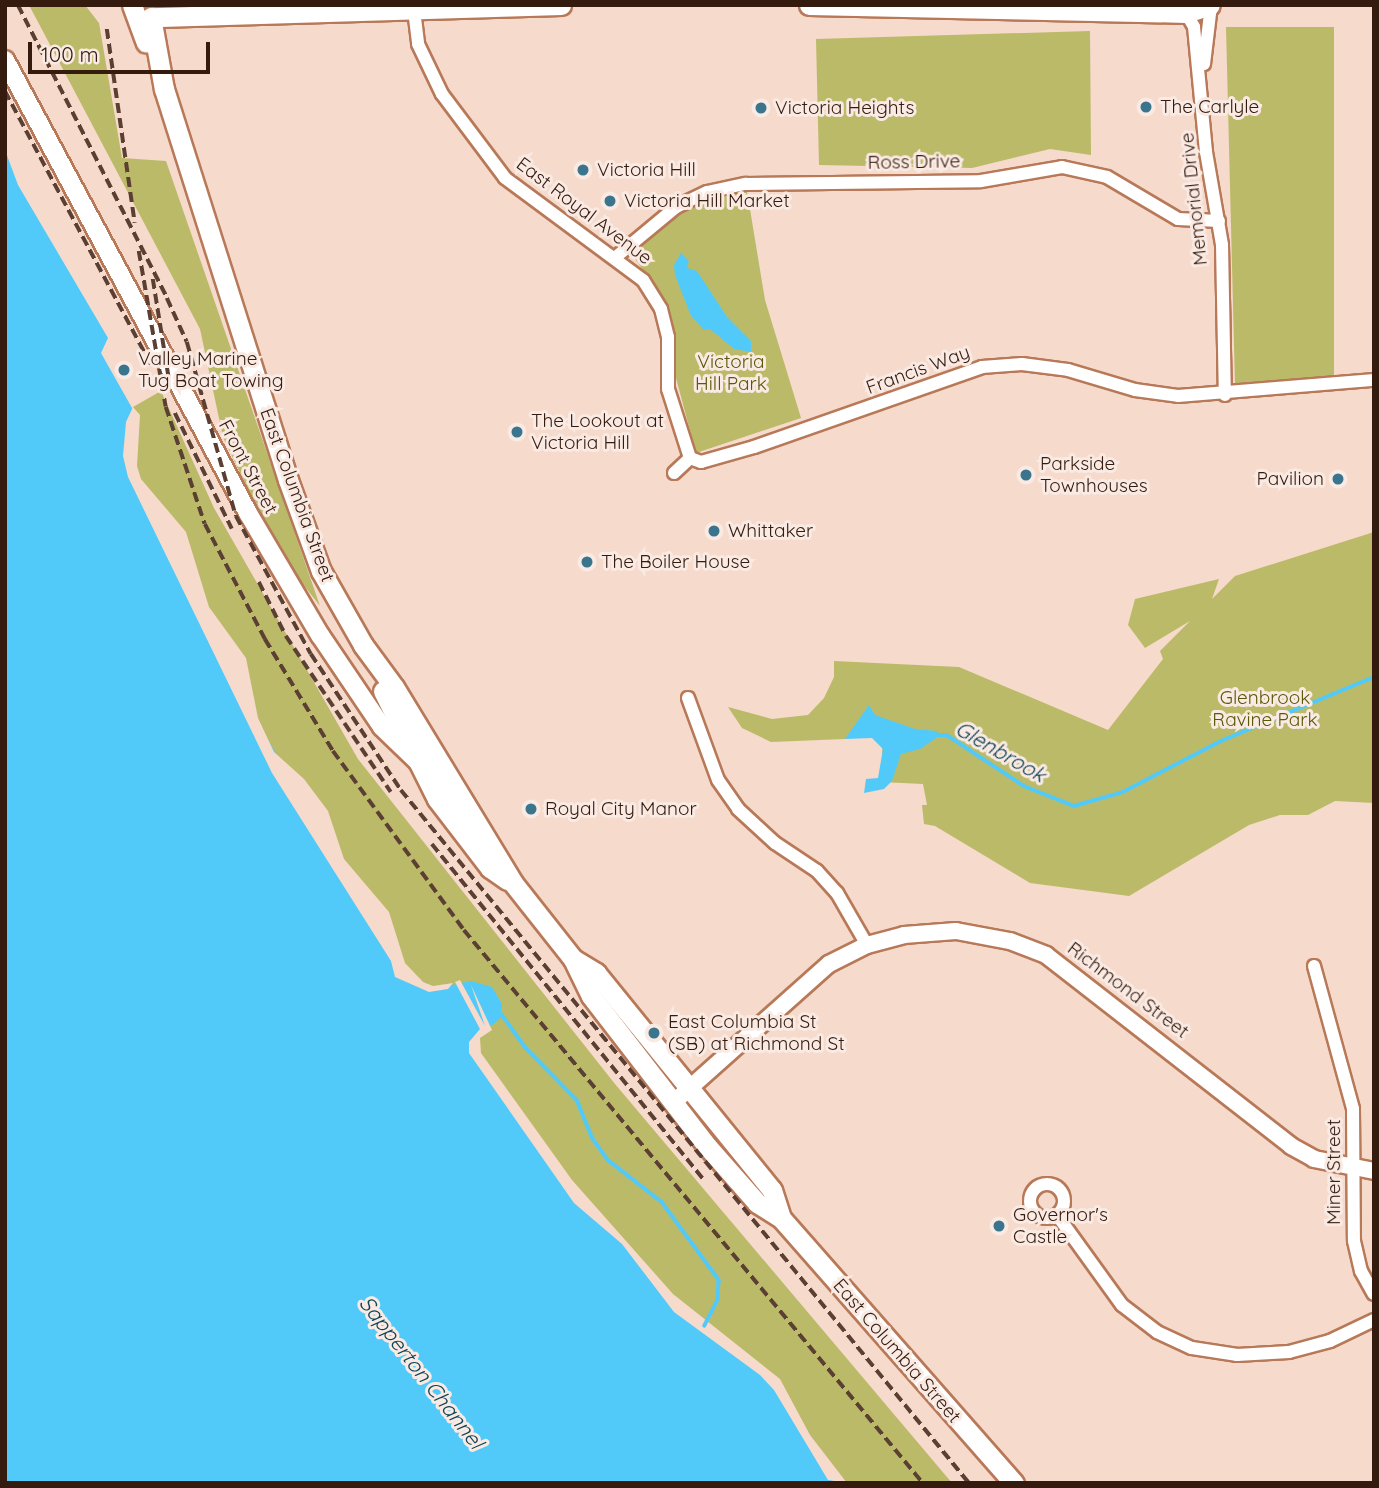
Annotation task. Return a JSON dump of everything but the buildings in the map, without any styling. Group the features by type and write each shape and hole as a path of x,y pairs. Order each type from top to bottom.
{"main road":[{"path":"132,5 164,89"},
{"path":"150,11 561,5"},
{"path":"809,5 1186,13 1211,5"},
{"name":"East Columbia Street","path":"150,11 164,89 288,480 321,571 363,645 394,687 513,883 573,959 582,984 681,1095 757,1203 781,1218 1014,1483"},
{"name":"Front Street","path":"5,60 248,513 382,727 437,780 475,837 500,862"},
{"path":"363,645 414,758 437,799"},
{"path":"382,727 490,869 513,883"}],"street":[{"name":"Memorial Drive","path":"1202,82 1211,5"},
{"name":"East Royal Avenue","path":"414,8 418,44 427,67 458,120 487,157 523,193 617,257 643,280 661,309 668,337 668,388 690,458"},
{"name":"Memorial Drive","path":"1186,13 1194,27 1202,82 1206,152 1219,221 1225,395"},
{"name":"Ross Drive","path":"617,257 676,207 708,192 746,184 981,181 1062,167 1107,177 1178,219 1219,221"},
{"name":"Francis Way","path":"690,458 701,462 754,447 982,367 1057,368 1135,390 1178,396 1225,395 1353,380 1374,380"},
{"path":"674,473 690,458"},
{"path":"688,698 718,780 738,809 775,843 817,871 837,893 867,946"},
{"name":"Richmond Street","path":"681,1095 755,1034 803,985 829,964 867,946 904,935 956,931 1010,941 1046,955 1077,974 1290,1146 1314,1159 1353,1169 1374,1171"},
{"name":"Miner Street","path":"1314,966 1353,1109 1353,1241 1361,1271 1374,1294"},
{"path":"1057,1215 1122,1305 1157,1332 1192,1348 1237,1356 1289,1352 1330,1341 1374,1320"}],"green space":[{"path":"29,5 85,5 99,23 122,158 166,161 320,606 295,574 245,484 223,437 200,329"},
{"path":"1226,27 1334,27 1334,377 1235,385"},
{"path":"1090,31 1091,155 1050,149 972,168 819,165 816,39"},
{"name":"Victoria Hill Park","path":"747,191 765,300 801,418 696,453 676,378 672,321 666,301 632,255 642,241 693,206"},
{"path":"161,391 214,508 358,759 615,1084 952,1483 844,1483 585,1202 477,1054 471,985 432,989 402,965 352,874 273,752 255,718 247,677 138,480 133,466 133,407"},
{"name":"Glenbrook Ravine Park","path":"1374,532 1374,803 1335,801 1308,815 1280,815 1249,825 1129,896 1030,883 935,826 924,824 922,805 927,805 923,784 881,782 883,729 845,739 771,742 742,728 728,707 772,719 808,715 824,698 834,677 834,661 959,667 1108,730 1163,659 1160,651 1190,621 1145,648 1128,625 1135,599 1219,579 1212,599 1235,576"}],"water":[{"name":"Sapperton Channel","path":"5,150 18,185 108,338 101,353 136,415 133,466 197,581 255,718 402,965 432,989 471,981 492,987 502,1004 500,1019 480,1034 477,1053 552,1160 671,1297 761,1366 844,1483 5,1483"},
{"path":"681,253 689,261 687,268 697,271 727,317 751,341 751,352 734,349 710,329 704,330 691,316 675,275 674,265"},
{"path":"869,705 875,715 915,729 937,731 939,736 920,749 901,754 892,781 884,789 864,793 866,779 878,778 883,749 872,738 845,739"}],"pier":[{"path":"133,407 140,415 137,466 141,479 186,532 209,607 246,658 258,718 274,752 304,779 328,811 344,859 389,912 405,963 423,982 433,986 453,983 448,989 429,992 395,977 391,961 272,773 128,477 123,456 126,422"},
{"path":"460,980 485,1026 471,985 492,1030 480,1038 481,1053 572,1180 673,1294 780,1379 810,1435 847,1483 828,1480 774,1390 760,1375 674,1312 622,1244 574,1203 469,1053 469,1042 480,1029 455,982"}],"waterway":[{"name":"Glenbrook","path":"937,735 947,735 1024,786 1074,806 1123,792 1221,741 1374,677"},
{"path":"500,1012 526,1048 577,1100 593,1139 608,1160 662,1202 719,1280 718,1300 705,1326"}],"railway":[{"path":"18,5 187,342 236,516 311,654 401,790 969,1483"},
{"path":"107,29 135,223"},
{"path":"5,91 152,366"},
{"path":"139,251 166,407 205,524 265,639 333,751 464,930 923,1483"},
{"path":"153,279 169,379"},
{"path":"175,413 232,529"},
{"path":"259,582 286,636 391,792"},
{"path":"432,844 705,1181"}],"place":[{"name":"The Carlyle","path":"1146,107"},
{"name":"Victoria Heights","path":"761,108"},
{"name":"Victoria Hill","path":"583,170"},
{"name":"Victoria Hill Market","path":"610,201"},
{"name":"Valley Marine Tug Boat Towing","path":"124,370"},
{"name":"The Lookout at Victoria Hill","path":"517,432"},
{"name":"Parkside Townhouses","path":"1026,475"},
{"name":"Pavilion","path":"1338,479"},
{"name":"Whittaker","path":"714,531"},
{"name":"The Boiler House","path":"587,562"},
{"name":"Royal City Manor","path":"531,809"},
{"name":"East Columbia St (SB) at Richmond St","path":"654,1033"},
{"name":"Governor's Castle","path":"999,1226"}]}
